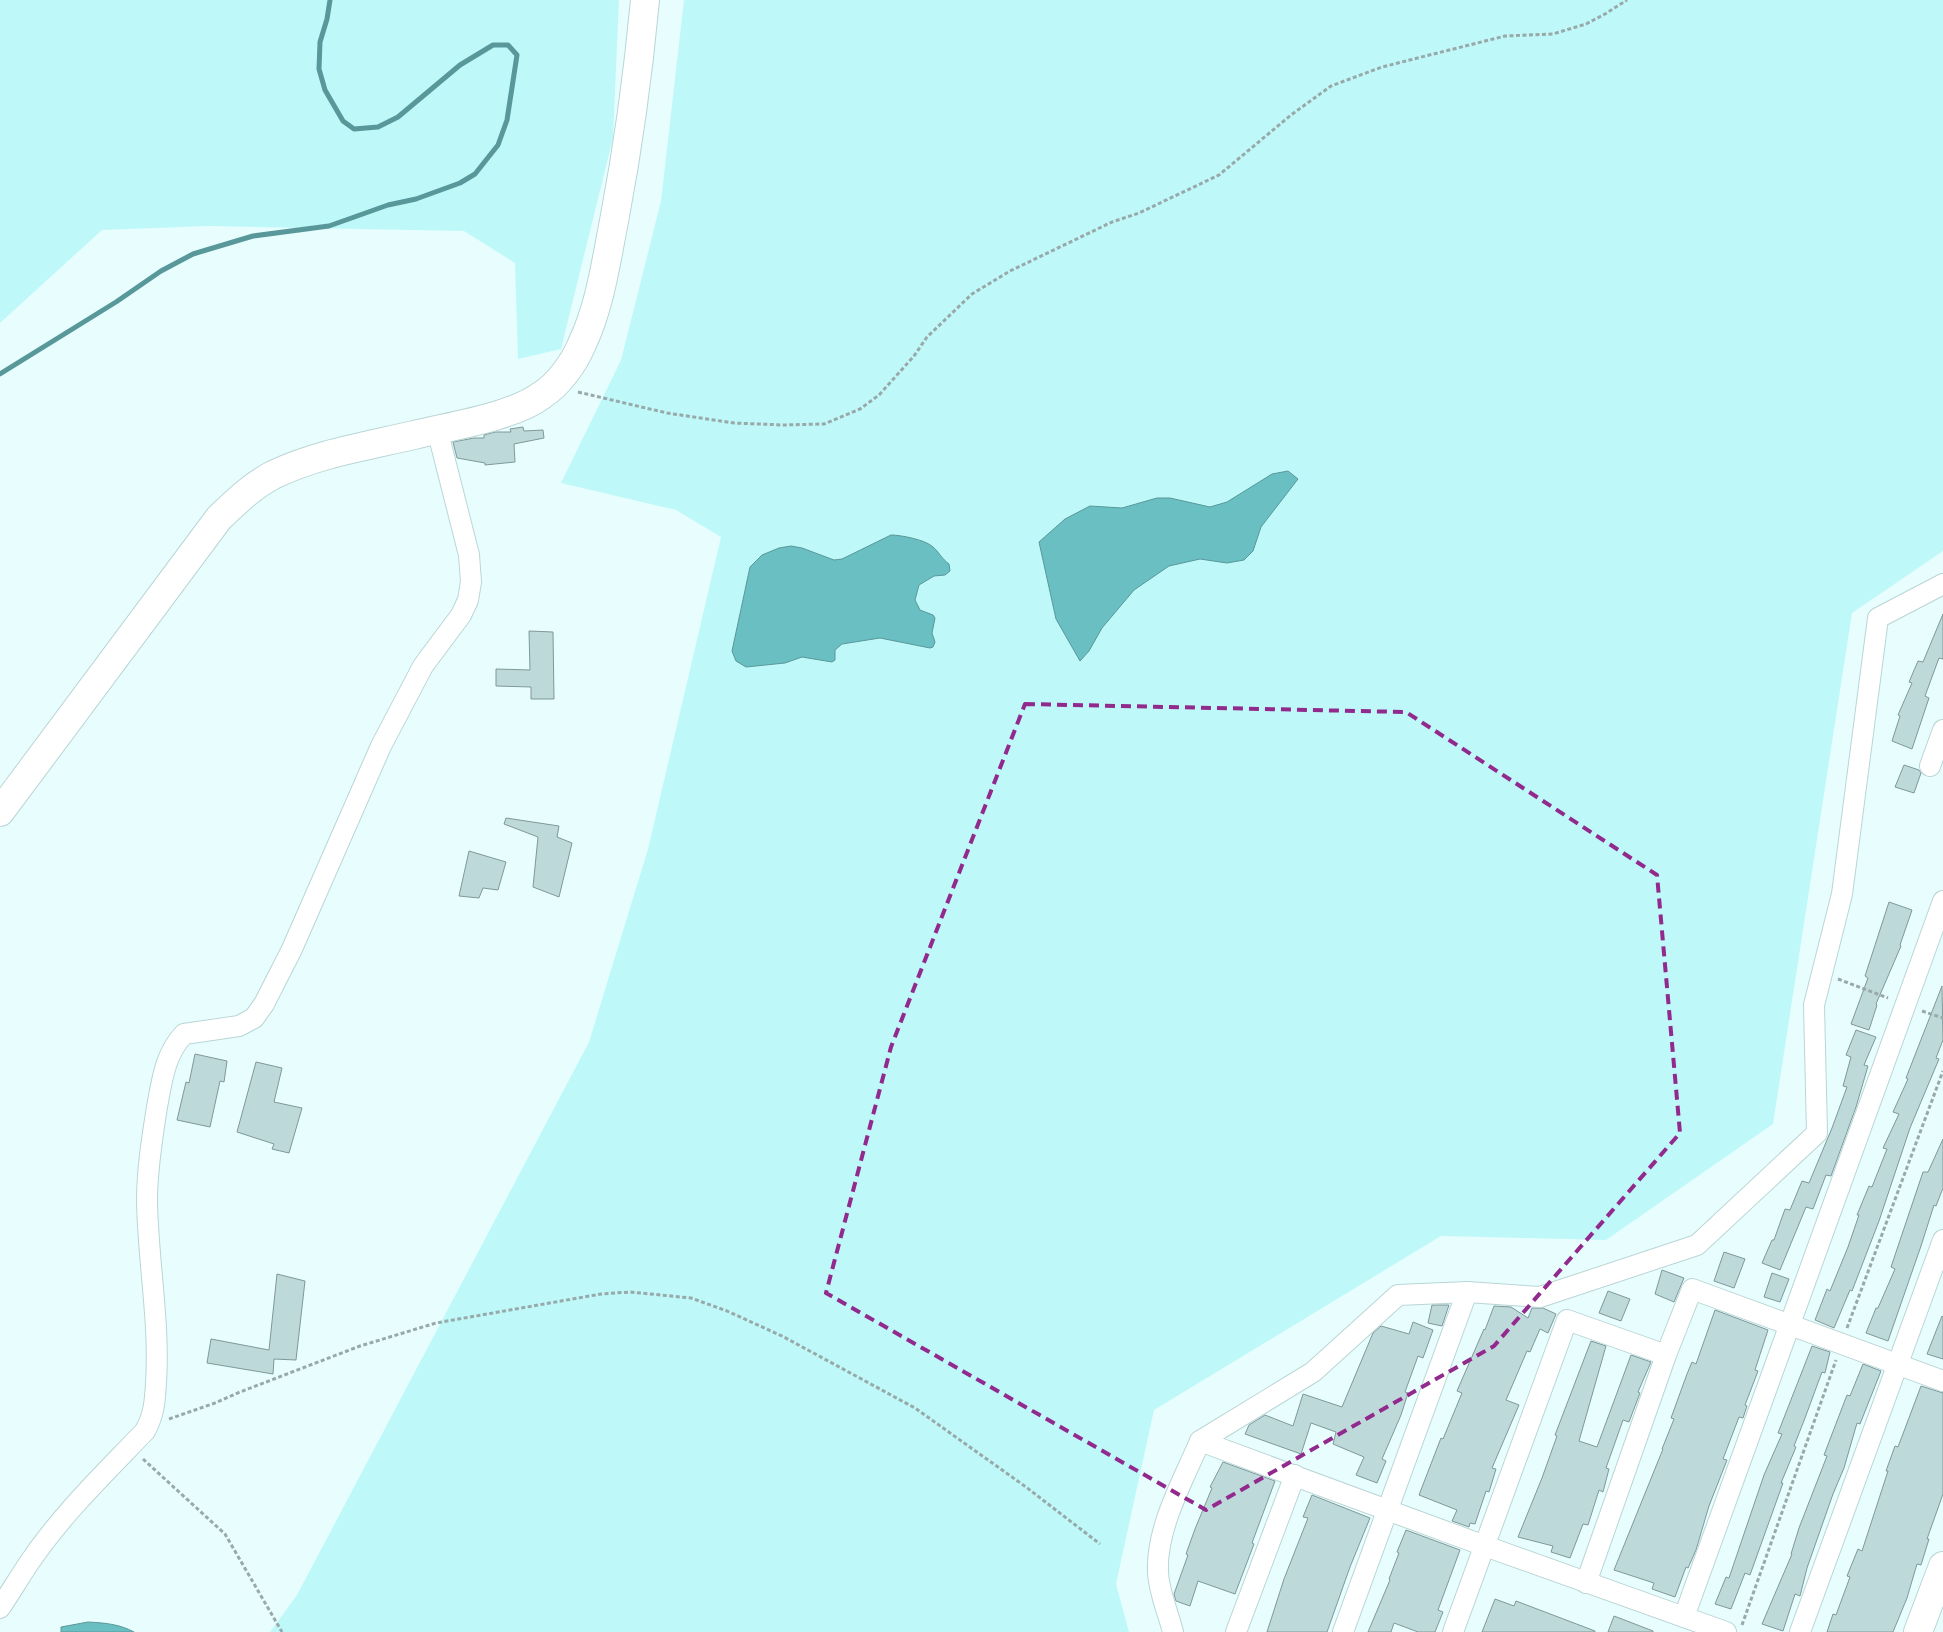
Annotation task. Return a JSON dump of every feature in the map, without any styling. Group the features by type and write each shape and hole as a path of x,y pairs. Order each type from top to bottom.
{"street":[{"path":"0,812 219,518 250,490 273,476 339,453 511,411 543,395 571,364 582,344 595,310 608,255 628,147 638,75 645,0"},
{"path":"0,1608 29,1562 58,1525 86,1492 146,1431 151,1421 154,1410 158,1358 147,1201 151,1146 165,1065 172,1048 184,1034 238,1026 254,1018 264,1004 292,950 381,746 423,666 461,615 468,600 471,582 469,555 437,429"},
{"path":"1173,1632 1161,1594 1158,1572 1160,1546 1164,1528 1200,1441 1313,1372 1398,1295 1467,1292 1540,1297 1697,1245 1817,1133 1814,1005 1842,894 1878,618 1943,584"},
{"path":"1930,766 1943,730"},
{"path":"1684,1617 1943,901"},
{"path":"1800,1632 1943,1240"},
{"path":"1586,1583 1666,1355 1692,1289 1943,1381"},
{"path":"1343,1632 1467,1292"},
{"path":"1453,1632 1567,1320 1666,1355"},
{"path":"1200,1441 1586,1583 1726,1632"},
{"path":"1236,1632 1295,1475"},
{"path":"1918,1632 1943,1566"}],"path":[{"path":"553,385 666,413 734,423 824,424 860,409 879,395 914,356 927,337 972,294 1010,271 1112,222 1139,213 1219,174 1291,115 1331,86 1382,67 1506,36 1553,34 1578,27 1606,14 1627,0"},
{"path":"151,1421 174,1418 360,1346 436,1323 601,1294 630,1292 692,1298 782,1336 915,1408 1026,1486 1100,1544"},
{"path":"130,1447 184,1499 225,1534 282,1632"}],"highlighted area":[{"path":"1025,704 1406,712 1657,875 1680,1133 1494,1346 1206,1510 826,1293 891,1047"}],"shaded area":[{"path":"0,0 619,0 613,138 561,349 518,359 515,263 464,231 208,226 102,230 0,323"},
{"path":"684,0 1943,0 1943,551 1852,613 1773,1124 1606,1240 1441,1236 1154,1410 1116,1584 1129,1632 270,1632 297,1595 589,1042 648,849 721,537 676,510 561,483 621,360 661,201"},
{"path":"1288,471 1298,479 1261,527 1253,551 1244,560 1227,563 1200,559 1169,566 1134,590 1102,628 1089,651 1080,661 1056,619 1039,542 1065,519 1090,506 1122,508 1157,498 1170,498 1210,507 1227,502 1272,474"},
{"path":"891,535 913,538 930,544 949,564 950,571 945,575 934,576 919,585 915,600 920,610 933,615 935,618 932,633 935,642 933,647 880,638 842,644 835,650 835,660 832,662 802,657 785,663 746,667 736,661 732,651 750,567 762,555 779,548 791,546 802,548 834,560 842,559"},
{"path":"88,1622 106,1623 134,1632 61,1632 61,1627"}],"building":[{"path":"523,427 524,431 543,430 544,438 514,444 515,462 485,465 485,463 457,458 453,442 484,438 484,435 495,432 511,432 510,429"},
{"path":"1943,614 1943,659 1939,658 1925,696 1929,698 1912,749 1892,741 1900,716 1898,715 1912,683 1909,682 1918,661 1923,662"},
{"path":"529,631 553,632 554,699 531,699 531,687 496,686 496,669 530,670"},
{"path":"1904,765 1919,770 1921,773 1914,793 1895,787"},
{"path":"506,818 559,826 557,837 572,843 559,897 533,887 538,837 504,824"},
{"path":"469,851 506,862 498,890 483,888 479,898 459,896"},
{"path":"1889,902 1912,910 1901,946 1876,1004 1869,1030 1851,1024 1868,978 1865,976"},
{"path":"1942,986 1943,1040 1936,1058 1939,1059 1910,1128 1879,1221 1852,1291 1850,1290 1834,1328 1815,1320 1827,1289 1830,1291 1848,1247 1859,1215 1857,1215 1869,1186 1872,1187 1887,1149 1883,1148 1899,1114 1893,1112 1908,1079 1906,1078"},
{"path":"1856,1030 1876,1037 1864,1065 1868,1066 1856,1107 1831,1176 1826,1175 1813,1209 1806,1207 1780,1270 1762,1263 1772,1240 1774,1240 1785,1209 1790,1210 1802,1181 1809,1183 1832,1128 1847,1087 1843,1086 1851,1057 1846,1055"},
{"path":"195,1054 227,1061 224,1082 220,1081 210,1127 177,1120 186,1082 189,1083"},
{"path":"256,1062 282,1068 274,1102 302,1108 289,1153 272,1149 274,1144 237,1132"},
{"path":"1943,1139 1943,1188 1936,1206 1934,1205 1888,1341 1866,1333 1895,1269 1891,1267 1923,1172 1928,1172"},
{"path":"1724,1252 1745,1259 1734,1288 1714,1281"},
{"path":"1662,1270 1684,1278 1674,1302 1655,1294"},
{"path":"1772,1273 1789,1279 1780,1302 1764,1297"},
{"path":"277,1274 305,1281 296,1360 274,1359 273,1374 207,1363 211,1339 269,1350"},
{"path":"1608,1291 1630,1299 1621,1321 1599,1313"},
{"path":"1432,1305 1449,1305 1442,1326 1428,1323"},
{"path":"1494,1306 1511,1307 1528,1318 1532,1308 1543,1308 1556,1314 1548,1333 1540,1329 1530,1352 1527,1351 1506,1400 1519,1405 1492,1468 1496,1469 1489,1492 1486,1491 1475,1524 1470,1523 1469,1527 1452,1521 1457,1510 1419,1495 1441,1438 1443,1439 1462,1393 1457,1391"},
{"path":"1715,1310 1768,1330 1755,1370 1758,1371 1745,1405 1747,1406 1743,1418 1739,1417 1723,1459 1727,1460 1709,1506 1696,1550 1688,1568 1686,1567 1675,1597 1652,1589 1654,1583 1614,1570 1663,1449 1674,1419 1671,1418 1687,1374 1692,1362 1696,1364"},
{"path":"1943,1317 1943,1359 1927,1354"},
{"path":"1413,1322 1433,1330 1423,1358 1418,1356 1405,1392 1408,1393 1401,1415 1382,1459 1386,1461 1377,1483 1356,1475 1364,1457 1333,1444 1336,1432 1311,1423 1301,1454 1245,1434 1249,1425 1265,1415 1293,1426 1303,1394 1342,1407 1373,1333 1381,1326 1409,1334"},
{"path":"1591,1341 1606,1346 1579,1441 1597,1447 1631,1355 1651,1362 1638,1392 1640,1393 1629,1422 1623,1420 1606,1468 1609,1469 1603,1492 1599,1490 1588,1525 1583,1524 1570,1558 1551,1552 1553,1546 1518,1537 1542,1478 1557,1436 1555,1435"},
{"path":"1812,1346 1830,1352 1825,1373 1822,1372 1794,1446 1796,1447 1781,1483 1783,1483 1750,1575 1745,1573 1731,1609 1715,1604 1726,1577 1729,1578 1764,1475 1782,1434 1778,1433"},
{"path":"1863,1364 1881,1371 1860,1424 1857,1423 1844,1468 1807,1568 1800,1596 1795,1594 1783,1631 1762,1624 1792,1554 1799,1528 1827,1456 1824,1455 1847,1395 1850,1396"},
{"path":"1921,1386 1943,1393 1943,1494 1927,1539 1929,1539 1921,1565 1917,1564 1907,1598 1893,1632 1827,1632 1833,1614 1836,1615 1850,1577 1847,1576 1858,1549 1862,1551 1888,1471 1886,1471 1895,1446 1898,1447"},
{"path":"1223,1462 1275,1481 1235,1594 1198,1581 1190,1606 1176,1601 1174,1594 1188,1555 1186,1554 1212,1488 1210,1487"},
{"path":"1312,1495 1370,1518 1327,1632 1267,1632 1284,1579 1308,1518 1303,1517"},
{"path":"1406,1530 1460,1550 1438,1610 1443,1612 1435,1632 1418,1632 1394,1623 1391,1632 1368,1632 1390,1580 1399,1553 1397,1552"},
{"path":"1495,1599 1514,1606 1516,1601 1595,1632 1482,1632"},
{"path":"1614,1616 1653,1631 1653,1632 1608,1632"}],"waterway":[{"path":"0,374 116,302 161,271 193,254 253,236 329,226 388,205 416,199 460,183 475,174 498,145 507,120 517,55 508,45 493,45 460,65 398,117 378,127 354,129 343,121 325,90 319,69 320,42 330,0"}]}
